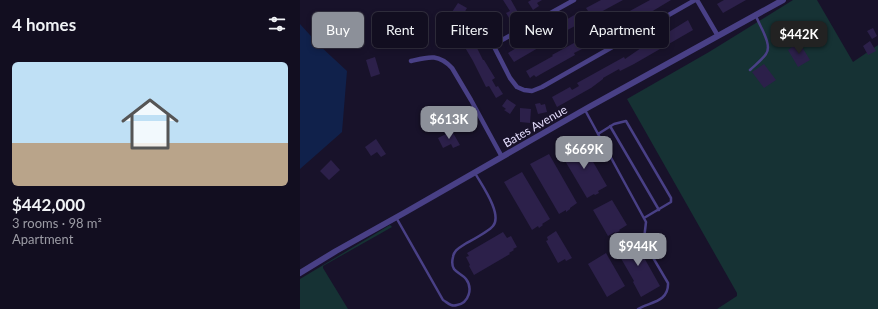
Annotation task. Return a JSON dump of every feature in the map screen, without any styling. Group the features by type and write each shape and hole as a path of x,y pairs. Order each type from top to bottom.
{"street":[{"path":"502,40 569,1 574,0"},
{"path":"495,48 510,78 517,87 532,91 542,87 696,0 718,36"},
{"name":"Bates Avenue","path":"300,273 584,110 782,0"},
{"path":"411,61 430,57 442,60 452,68 502,157"}],"lane":[{"path":"750,70 768,50 766,38 755,15"},
{"path":"584,110 646,222 644,239 668,283 668,289 663,297 638,309"},
{"path":"598,134 610,126 626,121 671,198 671,202 644,218"},
{"path":"610,126 659,210"},
{"path":"396,218 443,300 450,305 456,306 463,303 470,291 466,279 455,270 453,265 452,258 455,250 493,226 496,220 495,212 489,198 474,173"}],"green space":[{"path":"793,0 817,0 853,62 878,45 878,309 717,309 737,296 737,293 627,99 709,52"},
{"path":"390,225 392,227 323,266 348,309 300,309 300,279"}],"water":[{"path":"300,24 312,37 312,48 322,48 347,71 342,132 300,169"}],"building":[{"path":"503,0 511,0 518,12 510,12 510,19 506,13 510,11"},
{"path":"531,0 542,0 537,3 539,6 533,10 528,2"},
{"path":"601,0 623,0 601,12 586,12 588,11 586,8"},
{"path":"650,0 671,0 651,12 628,12"},
{"path":"724,0 746,0 723,13 717,4"},
{"path":"458,3 467,8 465,12 452,12"},
{"path":"575,15 575,26 567,30 567,19"},
{"path":"688,20 693,30 669,44 669,32"},
{"path":"873,28 877,36 872,39 867,31"},
{"path":"870,41 876,51 868,55 863,46"},
{"path":"575,42 575,48 584,48 574,53 575,55 536,77 534,75 530,78 526,71"},
{"path":"799,42 810,60 798,67 788,50"},
{"path":"465,48 477,48 495,78 492,80 503,94 496,98 489,86 486,87"},
{"path":"516,48 538,48 514,62 508,53"},
{"path":"641,48 662,48 634,64 620,71 619,69 603,78 591,88 557,107 552,97 570,87 572,90 579,86 577,83 624,57 625,59"},
{"path":"375,57 380,74 371,77 366,60"},
{"path":"764,64 776,80 764,88 752,72"},
{"path":"507,99 516,105 510,114 504,110 506,109 502,106"},
{"path":"540,103 541,105 545,104 547,112 538,114 535,104"},
{"path":"520,108 531,109 530,123 520,122"},
{"path":"453,115 456,121 449,125 446,119"},
{"path":"452,131 460,145 453,148 451,144 443,148 438,138"},
{"path":"376,139 386,154 381,157 377,152 371,156 365,147"},
{"path":"581,141 607,186 598,191 599,193 587,198 561,154"},
{"path":"549,154 577,203 566,212 566,210 559,214 530,164"},
{"path":"331,160 340,170 329,180 320,171"},
{"path":"522,172 550,219 539,228 538,226 532,230 504,182"},
{"path":"612,200 627,225 619,230 620,231 608,236 593,210"},
{"path":"556,231 572,258 566,261 565,259 558,263 546,241 548,240 547,237"},
{"path":"503,232 507,238 511,236 517,247 509,253 510,254 474,275 466,257 469,256 467,253"},
{"path":"633,238 660,286 641,297 633,282 634,281 615,248"},
{"path":"606,253 625,286 607,297 588,264"}]}
